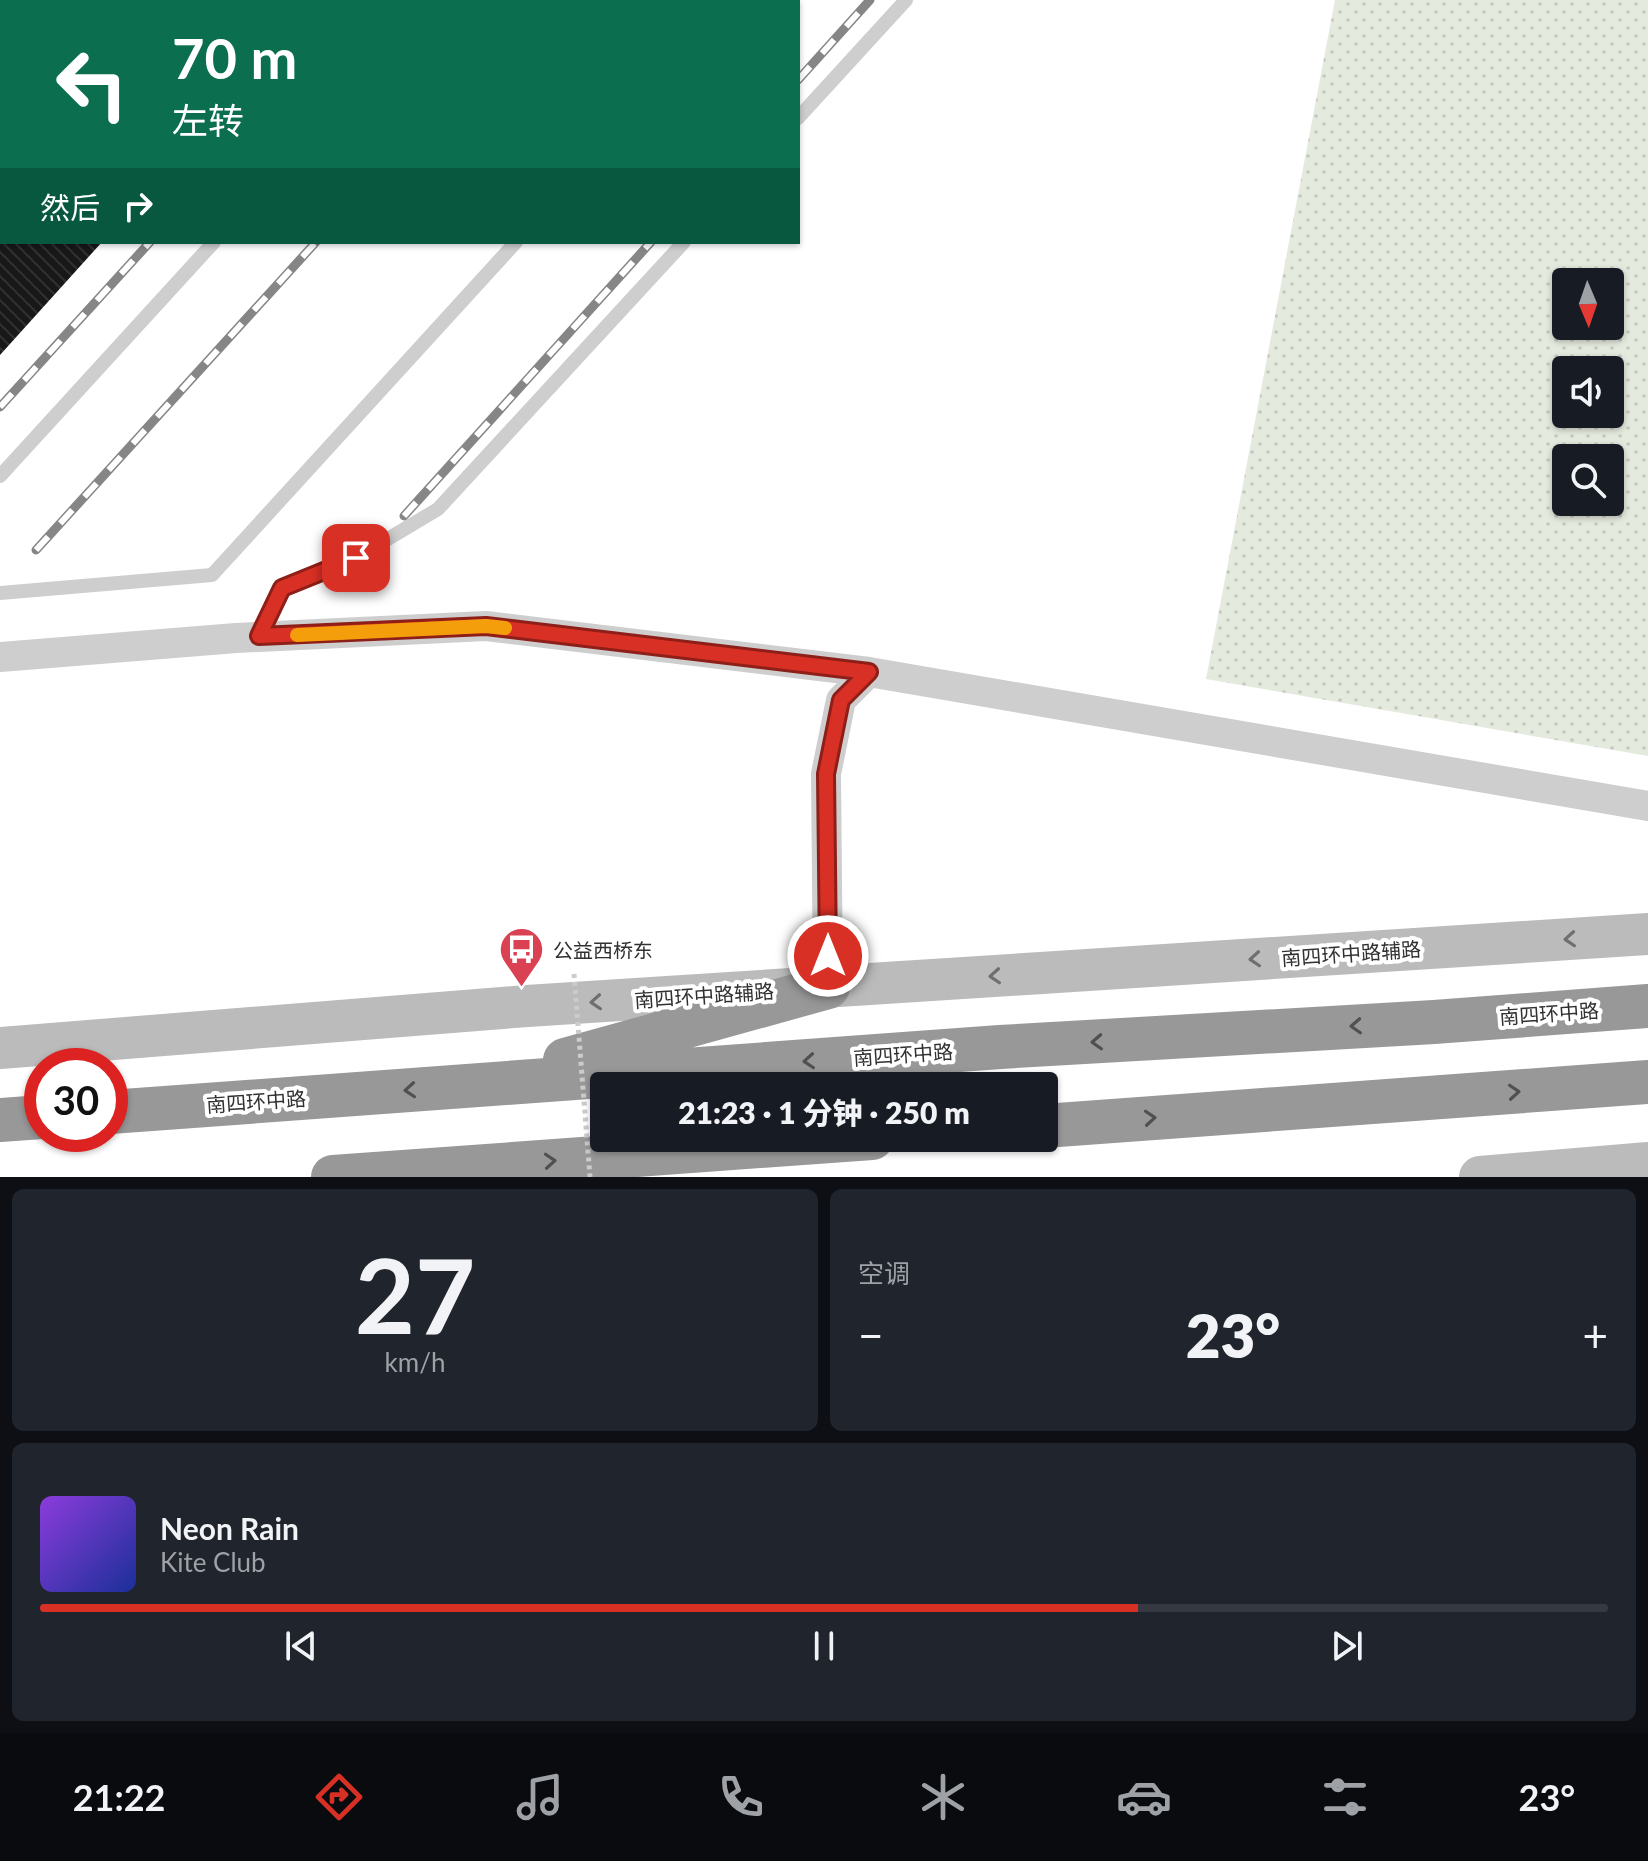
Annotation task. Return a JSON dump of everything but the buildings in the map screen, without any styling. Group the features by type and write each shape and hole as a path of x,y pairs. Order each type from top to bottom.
{"highway":[{"path":"470,1086 828,987"},
{"name":"南四环中路","path":"128,1111 1000,1047 1434,1022 1648,1006"},
{"path":"1058,1125 1648,1082"},
{"path":"0,1120 24,1118"},
{"path":"333,1177 679,1152"}],"main road":[{"name":"南四环中路辅路","path":"0,1048 527,1006 1648,934"},
{"path":"1480,1177 1648,1163"}],"street":[{"path":"0,657 259,636 486,626 869,672 1648,806"},
{"path":"828,987 826,774 841,700 869,672"}],"lane":[{"path":"800,116 906,0"},
{"path":"0,476 212,244"},
{"path":"0,593 212,575 514,244"},
{"path":"259,636 282,588 356,558 438,509 682,244"}],"path":[{"path":"574,974 590,1177"}],"shaded area":[{"path":"1335,0 1648,0 1648,756 1206,679"}],"railway":[{"path":"800,78 870,0"},
{"path":"0,407 148,244"},
{"path":"36,550 314,244"},
{"path":"404,516 649,244"}],"slow traffic":[{"path":"297,635 486,626 505,628"}],"place":[{"name":"公益西桥东","path":"522,989"}],"route":[{"path":"356,558 282,588 259,636 486,626 869,672 841,700 826,774 828,956"}]}
